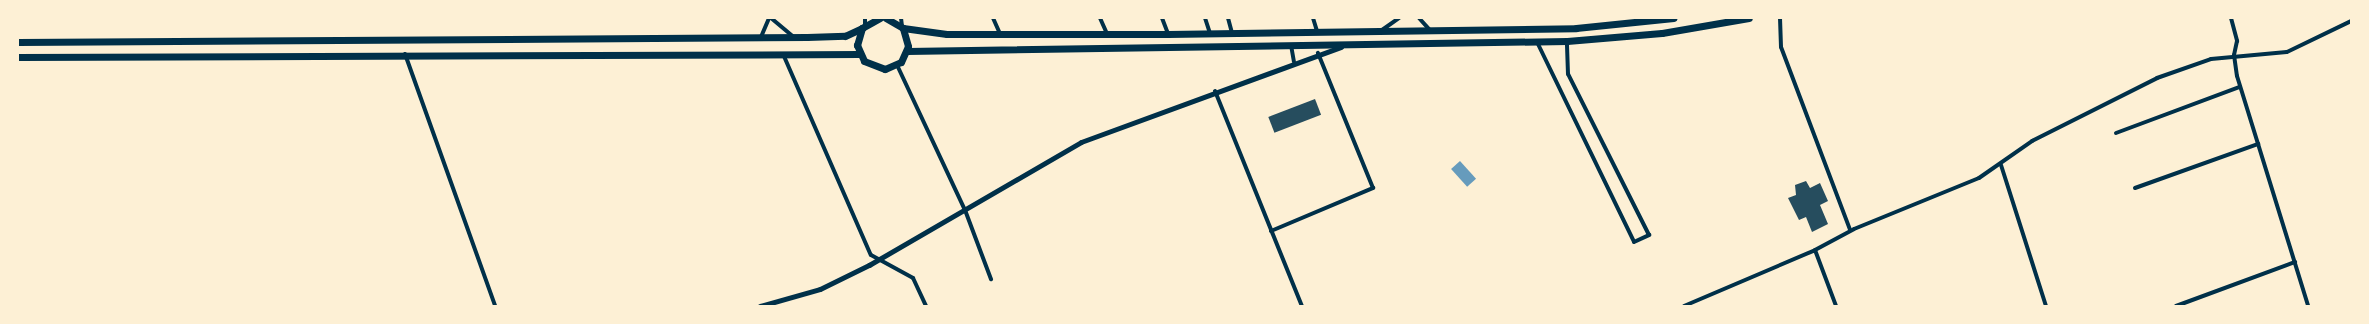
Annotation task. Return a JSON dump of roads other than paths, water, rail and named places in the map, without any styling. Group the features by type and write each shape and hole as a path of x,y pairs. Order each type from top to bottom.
{"main road":[{"path":"18,42 845,36 864,24 880,18"},
{"path":"886,18 903,27 947,34 1107,35 1360,30 1576,28 1673,18"},
{"path":"908,51 1353,43 1567,41 1662,33 1749,18"},
{"path":"859,54 857,40 864,24"},
{"path":"18,57 783,52 859,54 876,68 898,65 908,51 908,37 903,27"},
{"path":"1360,30 1369,38 1364,43"},
{"path":"1353,43 1351,36 1360,30"},
{"path":"1364,43 1382,30"}],"street":[{"path":"761,37 770,18 794,37"},
{"path":"900,18 903,27"},
{"path":"993,18 1000,34"},
{"path":"1100,18 1107,35"},
{"path":"1162,18 1168,34"},
{"path":"1205,18 1210,33"},
{"path":"1228,18 1232,32"},
{"path":"1313,18 1316,31"},
{"path":"1382,30 1399,18"},
{"path":"1419,18 1422,25 1431,30"},
{"path":"1780,18 1784,54 1850,230"},
{"path":"2231,18 2237,41 2234,55 2240,87 2308,306"},
{"path":"1684,306 1815,250 1850,230 1979,178 2001,165 2032,141 2102,103 2157,78 2234,55 2287,52 2351,21"},
{"path":"1537,42 1634,242 1649,235 1568,74 1567,41"},
{"path":"760,306 820,289 877,261 1081,142 1318,53 1353,43"},
{"path":"1290,44 1294,62"},
{"path":"783,52 871,255 877,261 913,278 926,306"},
{"path":"1271,231 1373,188 1318,53"},
{"path":"405,54 495,306"},
{"path":"898,65 965,210 991,279"},
{"path":"2116,133 2240,87"},
{"path":"1215,91 1302,306"},
{"path":"2135,188 2258,144"},
{"path":"2001,165 2046,306"},
{"path":"1815,250 1836,306"},
{"path":"2176,306 2295,262"}],"water":[{"path":"1460,161 1476,179 1467,187 1451,169"}]}
